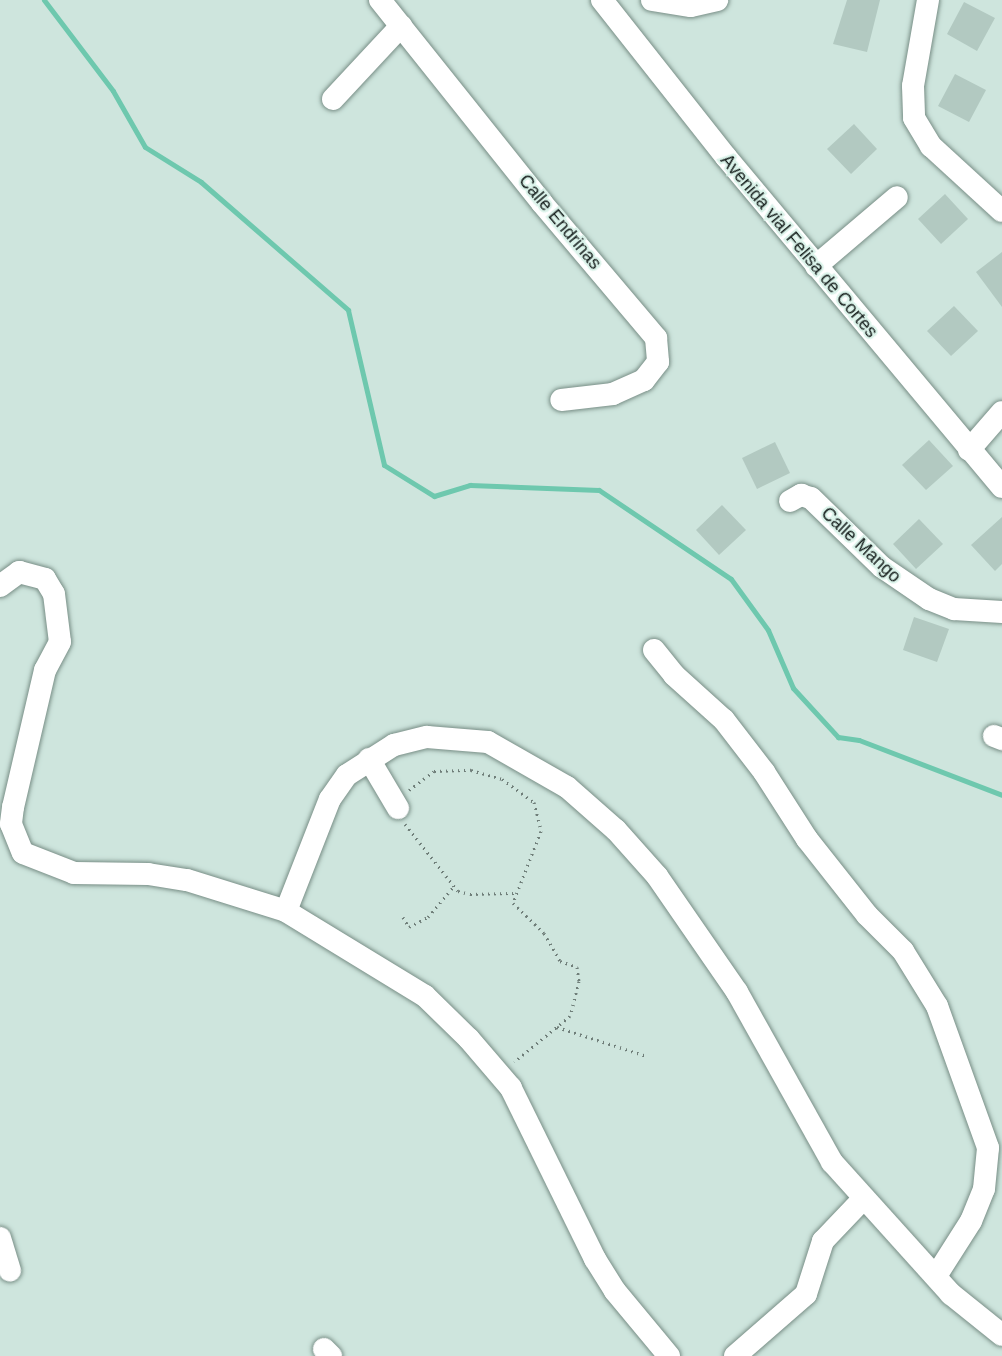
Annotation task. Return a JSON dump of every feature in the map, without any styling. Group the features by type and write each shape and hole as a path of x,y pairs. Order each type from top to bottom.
{"street":[{"name":"Calle Endrinas","path":"380,0 656,338 658,362 644,380 613,394 561,400"},
{"path":"652,0 691,6 717,0"},
{"path":"928,0 913,86 914,118 931,146 1002,211"},
{"name":"Avenida vial Felisa de Cortes","path":"610,3 816,266 1002,487"},
{"path":"333,99 401,26"},
{"path":"816,266 897,197"},
{"path":"969,450 1002,412"},
{"name":"Calle Mango","path":"790,501 801,495 811,498 896,579 929,599 954,609 1002,612"},
{"path":"0,586 10,576 28,572 51,586 60,642 45,670 11,824 23,853 36,861 74,873 148,874 187,880 286,911 425,996 451,1019 499,1074 534,1129 595,1259 635,1318 669,1356"},
{"path":"654,650 674,675 724,720 764,772 807,839 867,915 903,951 937,1006 988,1148 979,1199 955,1249 936,1276"},
{"path":"286,911 330,799 348,775 369,759 394,745 427,737 488,742 543,771 590,806 663,885 737,992 832,1162 863,1199 964,1305 1002,1335"},
{"path":"369,759 397,814"},
{"path":"735,1356 806,1294 823,1241 863,1199"},
{"path":"0,1238 10,1270"}],"path":[{"path":"499,1074 570,1016 577,1001 577,967 560,961 544,933 518,912 514,893 541,831 534,802 487,774 441,771 414,784 397,814 414,832 453,887 470,894 514,893"},
{"path":"403,917 409,927 428,917 453,887"},
{"path":"557,1027 647,1056"}],"building":[{"path":"847,0 880,0 867,52 833,44"},
{"path":"964,2 995,18 977,51 947,34"},
{"path":"955,74 986,90 969,122 938,106"},
{"path":"854,124 877,149 851,174 827,149"},
{"path":"945,194 968,219 941,244 918,219"},
{"path":"1002,252 1002,307 976,272"},
{"path":"954,306 978,331 951,356 927,331"},
{"path":"929,440 953,466 926,490 902,465"},
{"path":"775,442 790,473 757,489 742,458"},
{"path":"722,505 746,530 719,555 696,530"},
{"path":"1002,517 1002,564 995,571 971,545"},
{"path":"919,519 943,544 916,569 893,544"},
{"path":"914,617 949,629 937,662 903,650"}],"waterway":[{"path":"44,0 113,91 145,147 201,182 348,310 384,465 434,496 470,485 599,490 731,579 768,630 793,688 838,737 859,740 1002,795"}]}
